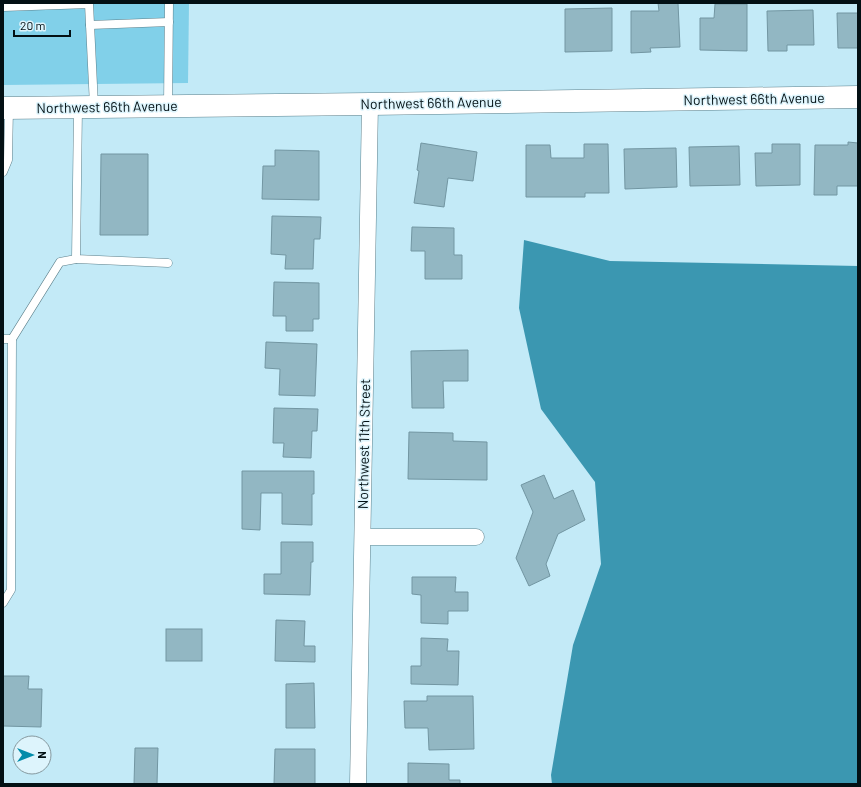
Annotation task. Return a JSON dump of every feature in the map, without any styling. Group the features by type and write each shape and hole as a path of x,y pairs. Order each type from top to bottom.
{"street":[{"name":"Northwest 66th Avenue","path":"6,108 858,97"},
{"name":"Northwest 11th Street","path":"358,784 370,104"},
{"path":"363,537 476,537"}],"lane":[{"path":"168,106 169,3"},
{"path":"3,7 89,4 90,24 86,107 76,259"},
{"path":"90,24 169,22"},
{"path":"3,172 5,160 6,108"},
{"path":"3,603 10,590 12,339 60,262 76,259 168,263"},
{"path":"3,339 12,339"}],"shaded area":[{"path":"3,3 189,3 188,83 3,85"},
{"path":"524,240 610,261 858,266 858,784 552,784 551,775 573,645 601,564 595,482 541,409 519,308"}],"building":[{"path":"658,3 678,3 680,47 650,48 651,52 631,53 631,11 659,11"},
{"path":"715,4 747,4 747,51 700,50 700,18 714,18"},
{"path":"612,8 612,51 565,52 565,9"},
{"path":"813,10 814,45 787,45 787,51 768,51 767,11"},
{"path":"837,13 858,13 858,48 838,48"},
{"path":"848,142 858,143 858,186 837,186 837,195 814,195 815,145 848,145"},
{"path":"421,143 477,152 473,181 448,178 444,207 414,203 419,171 417,170"},
{"path":"584,144 608,144 609,193 585,193 585,197 526,197 526,145 550,145 551,158 584,158"},
{"path":"772,144 800,144 800,185 756,186 755,153 772,153"},
{"path":"739,146 740,185 690,186 689,147"},
{"path":"676,148 677,187 625,189 624,149"},
{"path":"275,150 319,151 319,200 262,199 263,166 275,166"},
{"path":"101,154 148,154 148,235 100,235"},
{"path":"272,216 321,217 320,239 314,239 313,269 285,269 286,255 271,254"},
{"path":"412,227 454,228 454,255 462,255 462,279 425,279 425,251 411,251"},
{"path":"274,282 319,283 319,319 313,319 313,331 286,331 286,316 273,316"},
{"path":"266,342 317,344 315,396 279,395 280,369 265,368"},
{"path":"468,350 468,381 443,381 444,408 412,408 411,351"},
{"path":"274,408 318,409 317,431 312,431 311,458 283,457 284,443 273,443"},
{"path":"409,432 453,433 453,441 487,442 487,480 408,479"},
{"path":"242,471 314,471 312,525 282,524 282,493 261,493 260,530 242,529"},
{"path":"544,475 554,499 573,490 585,520 558,534 546,564 550,576 529,586 516,558 533,512 521,485"},
{"path":"281,542 313,542 310,595 264,594 264,574 281,574"},
{"path":"412,577 456,577 455,592 468,592 468,611 448,611 448,624 421,623 421,595 412,594"},
{"path":"276,620 305,621 304,646 315,646 315,662 275,661"},
{"path":"166,629 202,629 202,661 166,661"},
{"path":"421,638 448,639 447,651 459,651 458,685 411,684 411,666 421,666"},
{"path":"3,676 29,676 28,689 42,689 41,727 3,726"},
{"path":"314,683 315,728 286,728 286,684"},
{"path":"427,696 473,696 474,749 429,750 428,728 405,728 404,701 427,701"},
{"path":"135,748 158,748 157,784 134,784"},
{"path":"275,749 315,749 315,784 274,784"},
{"path":"408,763 449,764 449,780 460,780 460,784 408,784"}]}
